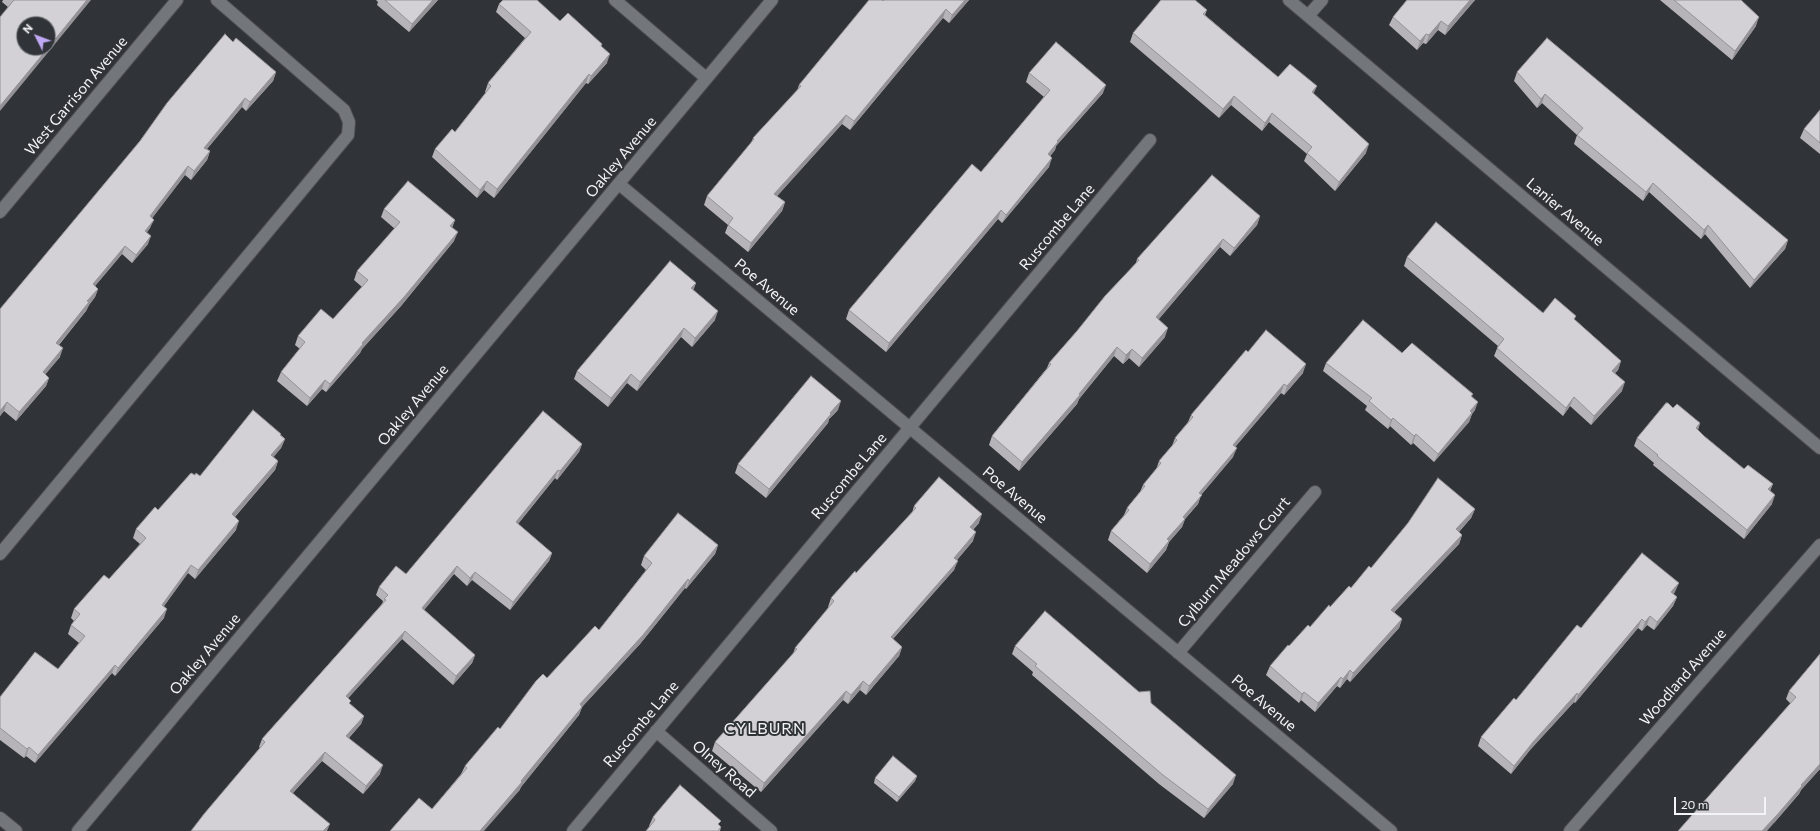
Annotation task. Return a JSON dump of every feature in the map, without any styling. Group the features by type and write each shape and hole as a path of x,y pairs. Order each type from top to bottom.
{"street":[{"name":"West Garrison Avenue","path":"0,212 177,0"},
{"path":"0,554 348,135 349,122 344,110 217,0"},
{"path":"615,0 706,78"},
{"name":"Oakley Avenue","path":"78,831 772,0"},
{"name":"Lanier Avenue","path":"1289,0 1820,448"},
{"path":"1308,16 1322,0"},
{"name":"Ruscombe Lane","path":"573,831 1150,140"},
{"name":"Poe Avenue","path":"619,184 1391,831"},
{"name":"Cylburn Meadows Court","path":"1178,653 1314,492"},
{"name":"Woodland Avenue","path":"1570,831 1820,545"},
{"name":"Olney Road","path":"656,731 771,831"},
{"path":"0,818 16,831"}],"building":[{"path":"14,0 87,0 56,38 56,16 16,16 16,56 41,56 0,106 0,17"},
{"path":"385,0 433,0 412,24"},
{"path":"503,0 537,0 560,21 568,13 602,44 601,46 610,54 591,76 589,74 497,189 487,181 480,190 435,149 452,129 455,132 491,86 488,83 531,32 499,4"},
{"path":"869,0 965,0 952,15 946,9 854,121 846,115 774,194 785,202 751,243 728,225 733,218 707,196 754,139 753,138 801,86 799,85"},
{"path":"1161,0 1195,0 1207,10 1203,14 1278,77 1290,64 1317,86 1312,92 1369,144 1339,182 1307,153 1312,147 1272,113 1265,123 1234,96 1223,109 1133,33"},
{"path":"1407,0 1470,0 1448,26 1441,21 1429,35 1426,34 1420,41 1393,17"},
{"path":"1674,0 1741,0 1759,17 1735,51"},
{"path":"225,34 233,42 236,38 276,72 250,102 245,98 204,148 210,151 194,171 188,166 150,216 154,220 145,231 151,236 136,255 125,246 93,284 98,289 87,301 89,302 56,343 63,348 43,372 49,378 19,412 7,402 0,411 0,309 140,141 167,103"},
{"path":"1547,38 1788,240 1754,280 1708,225 1704,230 1653,183 1646,192 1577,135 1583,128 1545,94 1541,99 1517,72"},
{"path":"1056,42 1106,85 1057,141 1058,142 1048,154 1052,158 1006,215 1001,210 889,343 849,310 972,164 981,172 1050,90 1029,73"},
{"path":"1820,110 1820,143 1804,129"},
{"path":"1212,175 1260,216 1234,248 1223,239 1156,317 1168,328 1142,358 1132,349 1126,355 1117,347 1079,394 1080,395 1022,462 992,436 1051,364 1049,363 1105,296 1139,260 1137,259"},
{"path":"408,181 455,220 450,226 458,232 404,297 362,343 363,344 330,384 325,380 310,398 281,372 305,342 298,336 321,309 333,319 368,280 357,271 400,222 384,209"},
{"path":"1436,222 1543,313 1555,298 1576,316 1574,319 1621,361 1612,371 1625,382 1594,416 1574,397 1566,408 1497,348 1504,339 1407,257"},
{"path":"670,261 696,283 691,288 718,311 695,338 684,328 640,382 631,374 611,398 577,371"},
{"path":"1363,320 1402,353 1412,343 1473,394 1471,396 1478,402 1470,411 1472,413 1438,454 1416,434 1414,436 1393,418 1391,420 1369,401 1372,398 1326,363"},
{"path":"1266,330 1306,364 1287,386 1284,384 1233,445 1237,448 1199,493 1202,495 1183,517 1185,519 1167,539 1169,541 1150,564 1111,531 1129,510 1127,508 1161,463 1159,461 1177,440 1175,438 1193,417 1191,415 1246,350 1248,352"},
{"path":"811,376 841,401 769,489 738,464"},
{"path":"1666,403 1673,408 1677,404 1700,423 1696,428 1704,436 1744,469 1748,465 1773,484 1768,489 1775,495 1747,530 1637,438"},
{"path":"253,410 285,439 271,455 278,461 232,514 239,521 198,570 191,565 162,605 167,609 118,668 115,665 38,755 29,747 27,749 0,728 0,697 35,652 58,669 85,636 71,625 80,614 74,609 104,575 109,579 146,538 136,529 155,507 158,510 191,473 195,475 196,473 200,476"},
{"path":"543,411 582,444 560,471 558,470 516,522 552,553 513,602 475,572 470,578 457,566 422,608 475,655 456,676 405,631 346,696 351,701 349,703 364,716 346,736 383,765 366,786 325,752 290,791 330,824 323,831 191,831 265,742 262,739 386,600 384,599 388,595 379,587 396,566 406,574"},
{"path":"939,477 982,514 970,527 976,532 954,558 958,561 891,637 902,647 869,686 863,681 851,695 846,691 764,783 715,742 797,649 795,648 834,601 831,598 916,508 914,506"},
{"path":"1438,478 1475,509 1456,529 1462,535 1391,610 1402,619 1353,673 1350,670 1343,679 1341,677 1318,703 1304,692 1302,694 1270,666 1308,625 1310,627 1329,605 1330,607 1349,586 1351,588 1369,566 1371,568 1408,523"},
{"path":"678,513 718,545 689,581 688,579 643,635 580,704 582,707 521,781 522,782 480,831 390,831 419,798 432,809 467,768 465,766 498,727 500,729 536,681 543,674 547,678 595,626 599,630 652,563 644,556"},
{"path":"1642,553 1679,583 1671,592 1677,597 1657,622 1650,616 1645,622 1642,619 1578,695 1577,693 1533,742 1514,766 1481,737 1514,698 1516,700 1577,625 1581,628"},
{"path":"1045,611 1139,692 1150,691 1151,703 1236,775 1208,809 1163,775 1035,666 1037,664 1015,646"},
{"path":"1820,654 1820,764 1762,831 1678,831 1796,697 1789,691"},
{"path":"893,756 917,776 899,797 875,778"},
{"path":"680,785 721,821 718,824 721,827 718,831 646,831 655,820 653,817"}],"district":[{"name":"CYLBURN","path":"765,729"}]}
